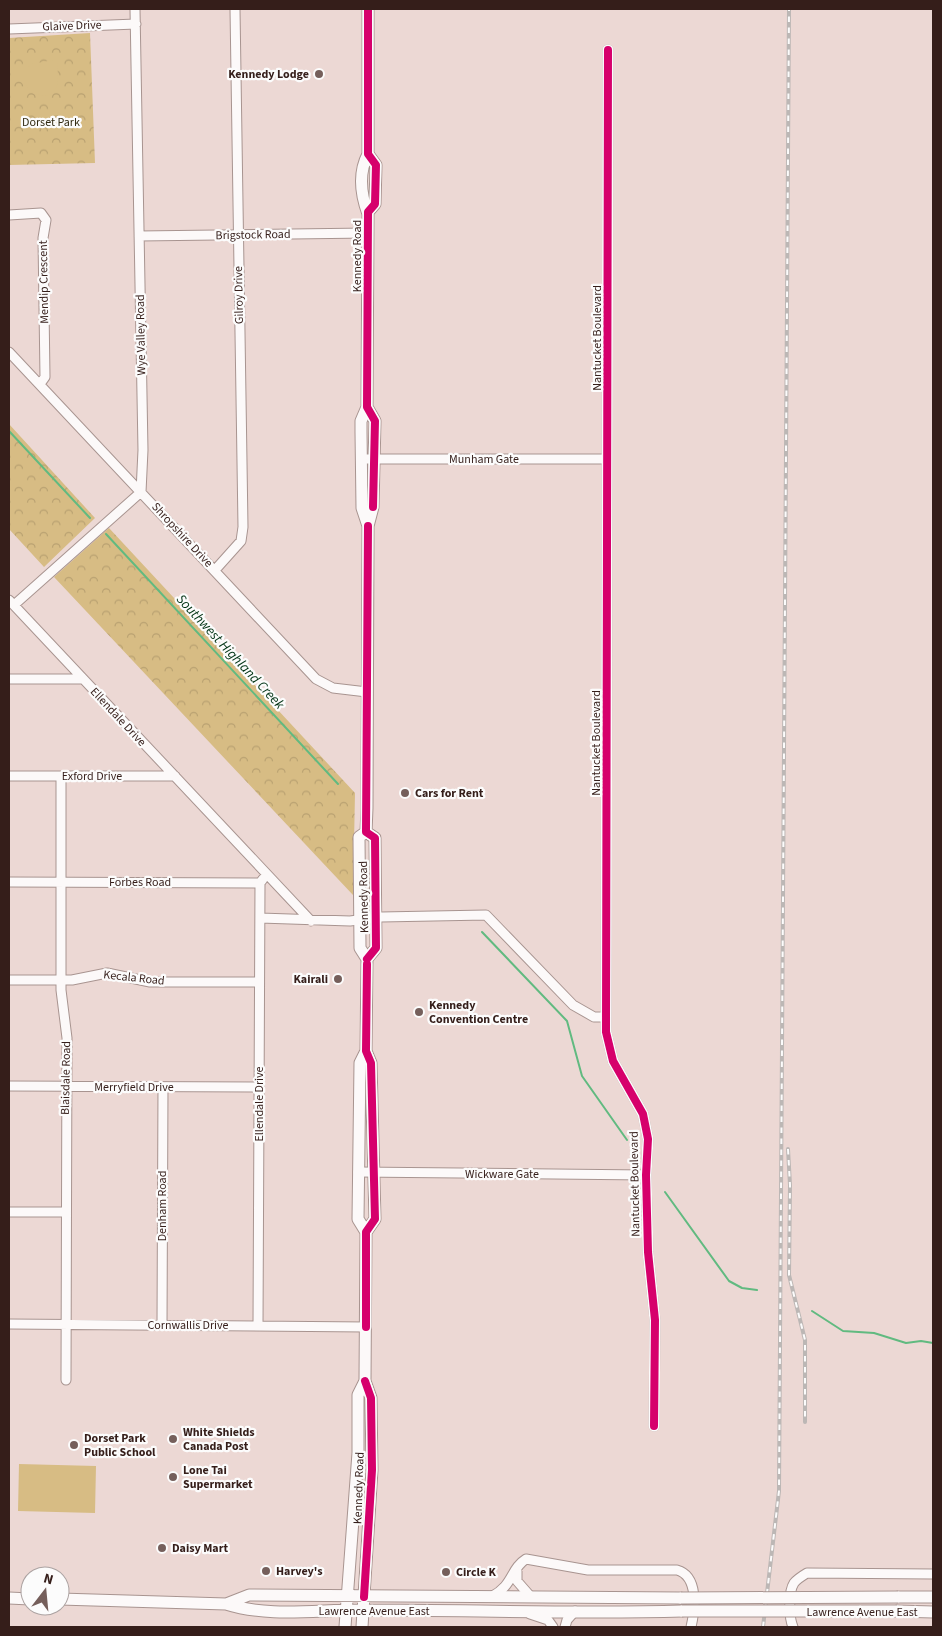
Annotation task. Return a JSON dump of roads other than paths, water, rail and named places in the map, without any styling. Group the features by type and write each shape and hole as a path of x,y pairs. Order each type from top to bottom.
{"main road":[{"name":"Kennedy Road","path":"368,9 368,154 362,165 363,204 368,212 368,407 375,421 373,507 368,526 366,832 360,837 360,948 368,959"},
{"name":"Kennedy Road","path":"368,407 361,421 362,508 368,526"},
{"name":"Kennedy Road","path":"362,1627 372,1470 371,1398 365,1381 366,1232 358,1219 360,1063 366,1051 368,959 376,948 374,838 366,832"},
{"name":"Kennedy Road","path":"366,1051 371,1062 372,1172 375,1218 366,1232"},
{"name":"Kennedy Road","path":"344,1627 348,1596 358,1452 358,1395 365,1381"},
{"name":"Lawrence Avenue East","path":"226,1604 249,1595 681,1598 933,1597"},
{"name":"Lawrence Avenue East","path":"70,1600 226,1604 247,1610 575,1611 612,1613 682,1611 933,1612"},
{"path":"328,1610 337,1619 340,1627"}],"street":[{"name":"Wye Valley Road","path":"136,9 143,450 141,492"},
{"name":"Gilroy Drive","path":"215,570 241,540 243,528 235,9"},
{"name":"Glaive Drive","path":"9,28 136,24"},
{"name":"Nantucket Boulevard","path":"608,50 606,1017 610,1053 643,1114 647,1129 648,1252 655,1307 654,1426"},
{"name":"Mendip Crescent","path":"9,215 41,213 46,220 43,238 45,377 40,384"},
{"name":"Brigstock Road","path":"139,236 368,233"},
{"name":"Shropshire Drive","path":"9,352 316,680 333,688 367,692"},
{"name":"Munham Gate","path":"361,459 607,459"},
{"path":"11,602 141,492"},
{"name":"Ellendale Drive","path":"11,602 311,921"},
{"path":"9,679 82,679"},
{"name":"Exford Drive","path":"9,776 175,776"},
{"name":"Blaisdale Road","path":"61,776 60,980 67,1032 66,1380"},
{"path":"260,883 267,875"},
{"name":"Forbes Road","path":"9,882 260,883"},
{"name":"Ellendale Drive","path":"258,1325 260,883"},
{"path":"260,918 311,921 486,915 573,1005 594,1017 606,1017"},
{"name":"Kecala Road","path":"9,980 60,980 107,973 150,982 259,982"},
{"name":"Merryfield Drive","path":"9,1086 259,1087"},
{"name":"Denham Road","path":"162,1325 163,1087"},
{"name":"Wickware Gate","path":"358,1172 646,1175"},
{"path":"9,1212 66,1212"},
{"name":"Cornwallis Drive","path":"9,1324 366,1327"},
{"path":"491,1597 506,1588 519,1563 526,1559 535,1559 588,1570 683,1572 689,1577 694,1590 691,1627"},
{"path":"519,1563 517,1581 531,1597"},
{"name":"Lawrence Avenue East","path":"793,1627 791,1622 793,1584 807,1573 933,1574"},
{"path":"565,1627 567,1620 575,1611"},
{"name":"Lawrence Avenue East","path":"523,1612 548,1620 553,1627"}],"waterway":[{"name":"Southwest Highland Creek","path":"9,431 90,518"},
{"name":"Southwest Highland Creek","path":"106,534 338,784"},
{"name":"Southwest Highland Creek","path":"482,932 567,1021 582,1076 627,1140"},
{"name":"Southwest Highland Creek","path":"665,1192 729,1281 742,1288 757,1290"},
{"name":"Southwest Highland Creek","path":"812,1311 843,1331 874,1333 906,1343 921,1341 933,1343"}],"railway":[{"path":"763,1627 779,1491 789,9"},
{"path":"788,1149 790,1185 789,1275 805,1340 805,1422"}],"place":[{"name":"Kennedy Lodge","path":"319,74"},
{"name":"Cars for Rent","path":"405,793"},
{"name":"Kairali","path":"338,979"},
{"name":"Kennedy Convention Centre","path":"419,1012"},
{"name":"White Shields Canada Post","path":"173,1439"},
{"name":"Dorset Park Public School","path":"74,1445"},
{"name":"Lone Tai Supermarket","path":"173,1477"},
{"name":"Daisy Mart","path":"162,1548"},
{"name":"Harvey's","path":"266,1571"},
{"name":"Circle K","path":"446,1572"}],"park label":[{"name":"Dorset Park","path":"51,122"}]}
